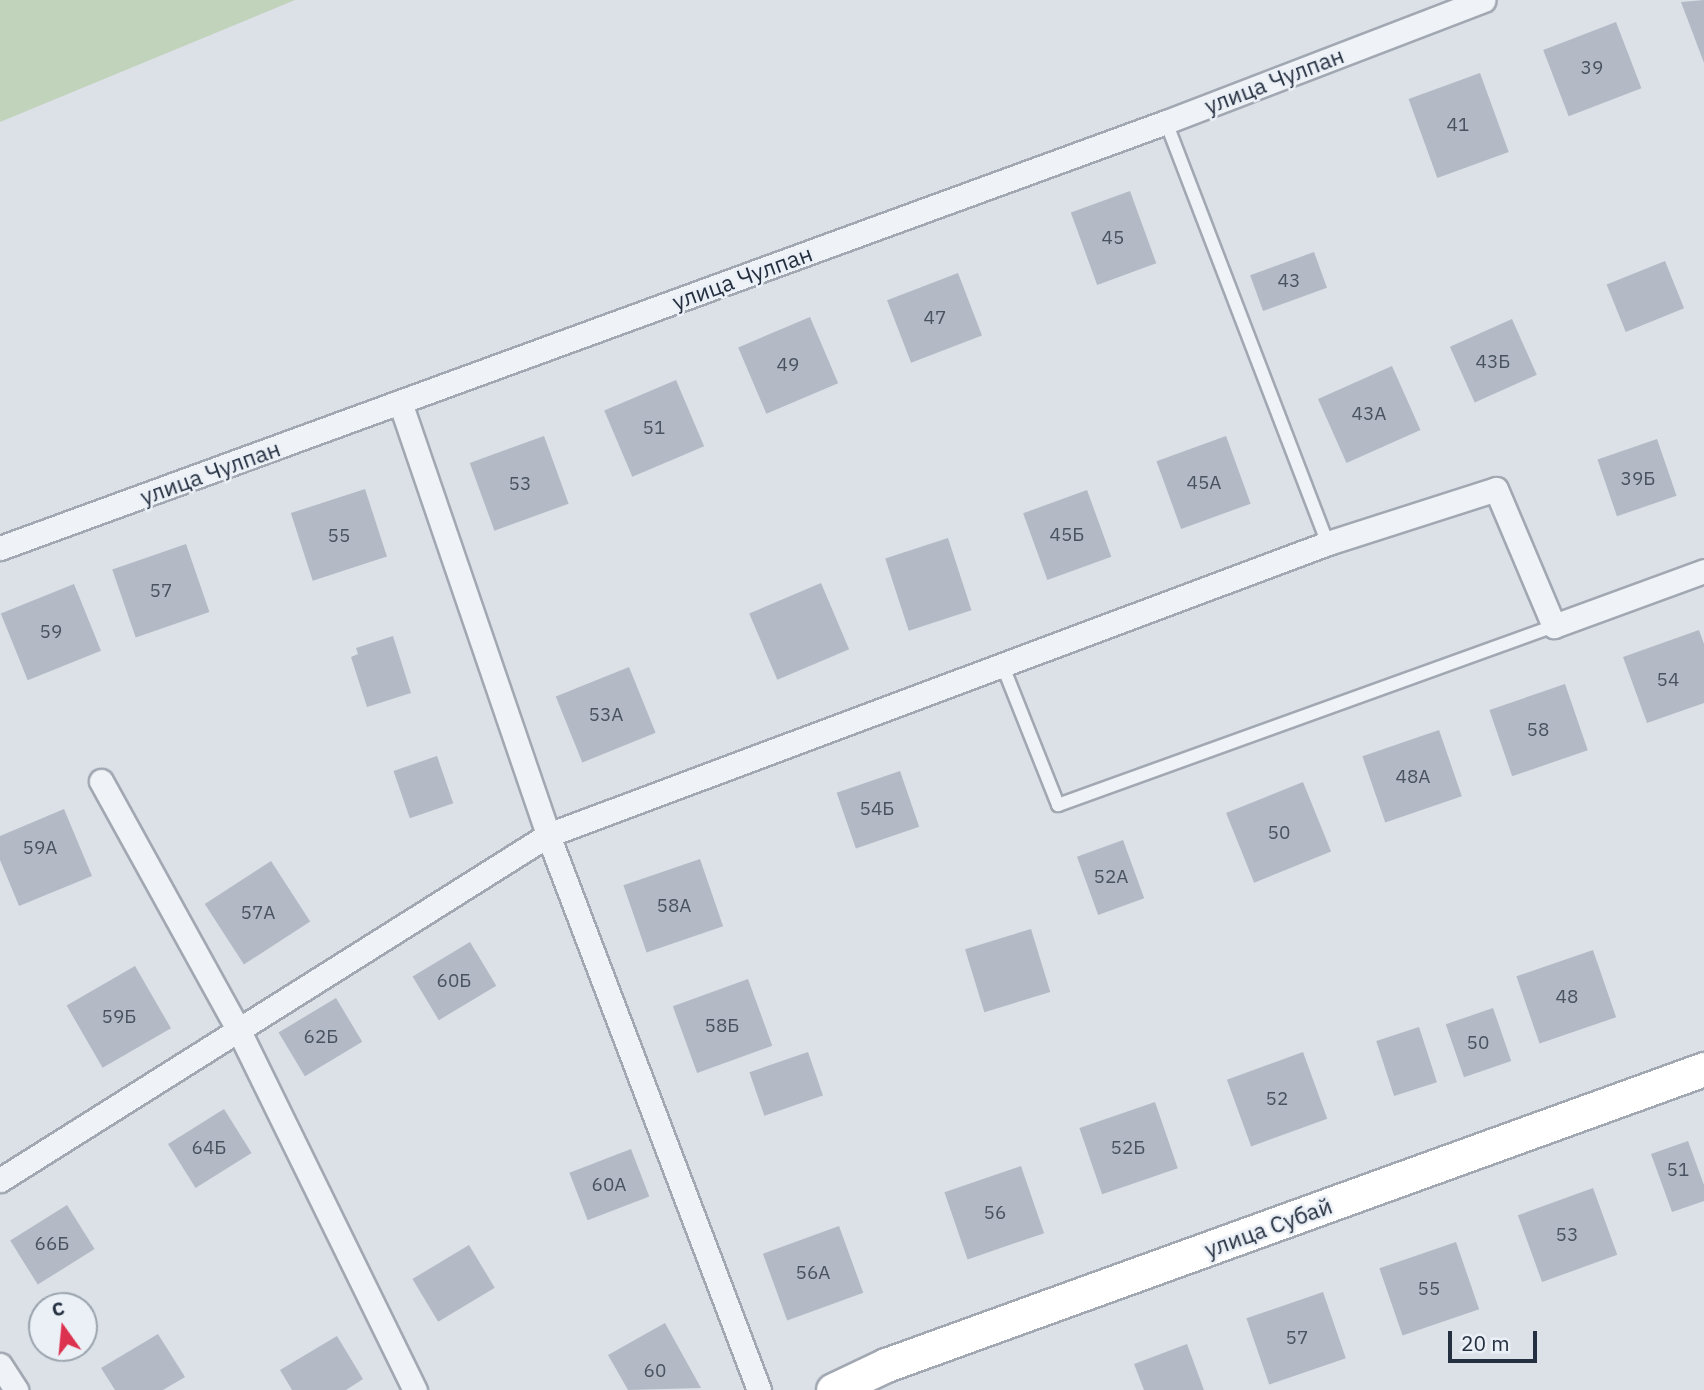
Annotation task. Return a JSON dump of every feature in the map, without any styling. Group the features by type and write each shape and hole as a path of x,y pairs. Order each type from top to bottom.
{"street":[{"name":"улица Чулпан","path":"0,548 1166,122 1483,0"},
{"path":"400,402 548,835 759,1390"},
{"path":"0,1180 548,835 1328,543 1496,489 1554,626 1704,571"},
{"path":"101,781 239,1031 415,1390"},
{"name":"улица Субай","path":"833,1390 886,1365 1704,1069"},
{"path":"0,1365 16,1390"}],"lane":[{"path":"1166,122 1328,543"},
{"path":"1002,664 1058,805 1554,626"}],"green space":[{"path":"0,0 295,0 0,122"}],"building":[{"path":"1704,0 1704,63 1681,2"},
{"path":"1616,22 1641,88 1569,116 1543,50"},
{"path":"1480,73 1509,152 1437,178 1409,99"},
{"path":"1130,191 1156,263 1097,285 1071,213"},
{"path":"1314,252 1327,288 1263,311 1250,275"},
{"path":"1665,261 1684,308 1626,332 1607,285"},
{"path":"958,273 982,336 911,363 887,300"},
{"path":"810,317 838,383 766,414 738,347"},
{"path":"1512,319 1537,375 1475,402 1450,347"},
{"path":"1392,366 1420,430 1346,463 1318,399"},
{"path":"676,380 704,446 632,477 604,410"},
{"path":"544,436 569,504 494,531 470,463"},
{"path":"1226,436 1251,504 1181,529 1156,461"},
{"path":"1657,439 1677,496 1617,516 1597,460"},
{"path":"365,489 387,557 313,581 291,513"},
{"path":"1087,490 1111,557 1047,580 1023,513"},
{"path":"948,538 971,610 909,631 885,558"},
{"path":"186,544 209,612 136,637 112,569"},
{"path":"821,583 849,649 777,680 749,613"},
{"path":"74,584 101,651 28,680 1,614"},
{"path":"1699,630 1704,644 1704,703 1647,723 1623,657"},
{"path":"393,636 411,693 367,707 351,657 358,654 356,648"},
{"path":"629,667 656,733 582,762 556,697"},
{"path":"1565,684 1588,750 1512,776 1489,710"},
{"path":"1439,730 1462,796 1385,823 1362,756"},
{"path":"437,756 453,803 410,818 394,771"},
{"path":"900,771 919,827 856,849 837,793"},
{"path":"1303,782 1331,852 1254,883 1226,813"},
{"path":"64,809 92,876 19,906 0,860 0,836"},
{"path":"1123,840 1144,898 1098,915 1077,857"},
{"path":"700,859 723,926 647,953 623,885"},
{"path":"271,861 310,921 244,964 205,904"},
{"path":"1031,929 1050,992 984,1012 965,949"},
{"path":"470,942 496,986 439,1020 413,977"},
{"path":"1593,950 1616,1017 1540,1044 1516,976"},
{"path":"135,966 171,1028 103,1068 67,1006"},
{"path":"748,979 772,1046 697,1073 673,1006"},
{"path":"336,998 362,1042 305,1076 279,1033"},
{"path":"1493,1008 1511,1061 1464,1077 1446,1024"},
{"path":"1419,1027 1437,1082 1394,1096 1376,1041"},
{"path":"808,1052 823,1095 764,1116 749,1072"},
{"path":"1303,1052 1327,1119 1251,1146 1227,1080"},
{"path":"1155,1102 1178,1168 1102,1194 1079,1128"},
{"path":"224,1109 252,1153 196,1188 168,1144"},
{"path":"1688,1141 1704,1185 1704,1201 1672,1212 1651,1154"},
{"path":"631,1149 649,1197 588,1220 569,1173"},
{"path":"1021,1166 1044,1233 968,1260 944,1192"},
{"path":"1593,1188 1617,1255 1542,1282 1518,1215"},
{"path":"67,1205 95,1249 38,1285 10,1241"},
{"path":"839,1226 863,1293 787,1320 763,1254"},
{"path":"1456,1242 1479,1309 1403,1336 1379,1268"},
{"path":"469,1245 495,1288 438,1322 412,1279"},
{"path":"1323,1292 1346,1358 1269,1385 1246,1318"},
{"path":"665,1323 701,1388 628,1390 608,1355"},
{"path":"158,1334 185,1377 163,1390 115,1390 101,1368"},
{"path":"337,1336 363,1379 346,1390 292,1390 280,1370"},
{"path":"1187,1344 1204,1390 1144,1390 1134,1364"}]}
